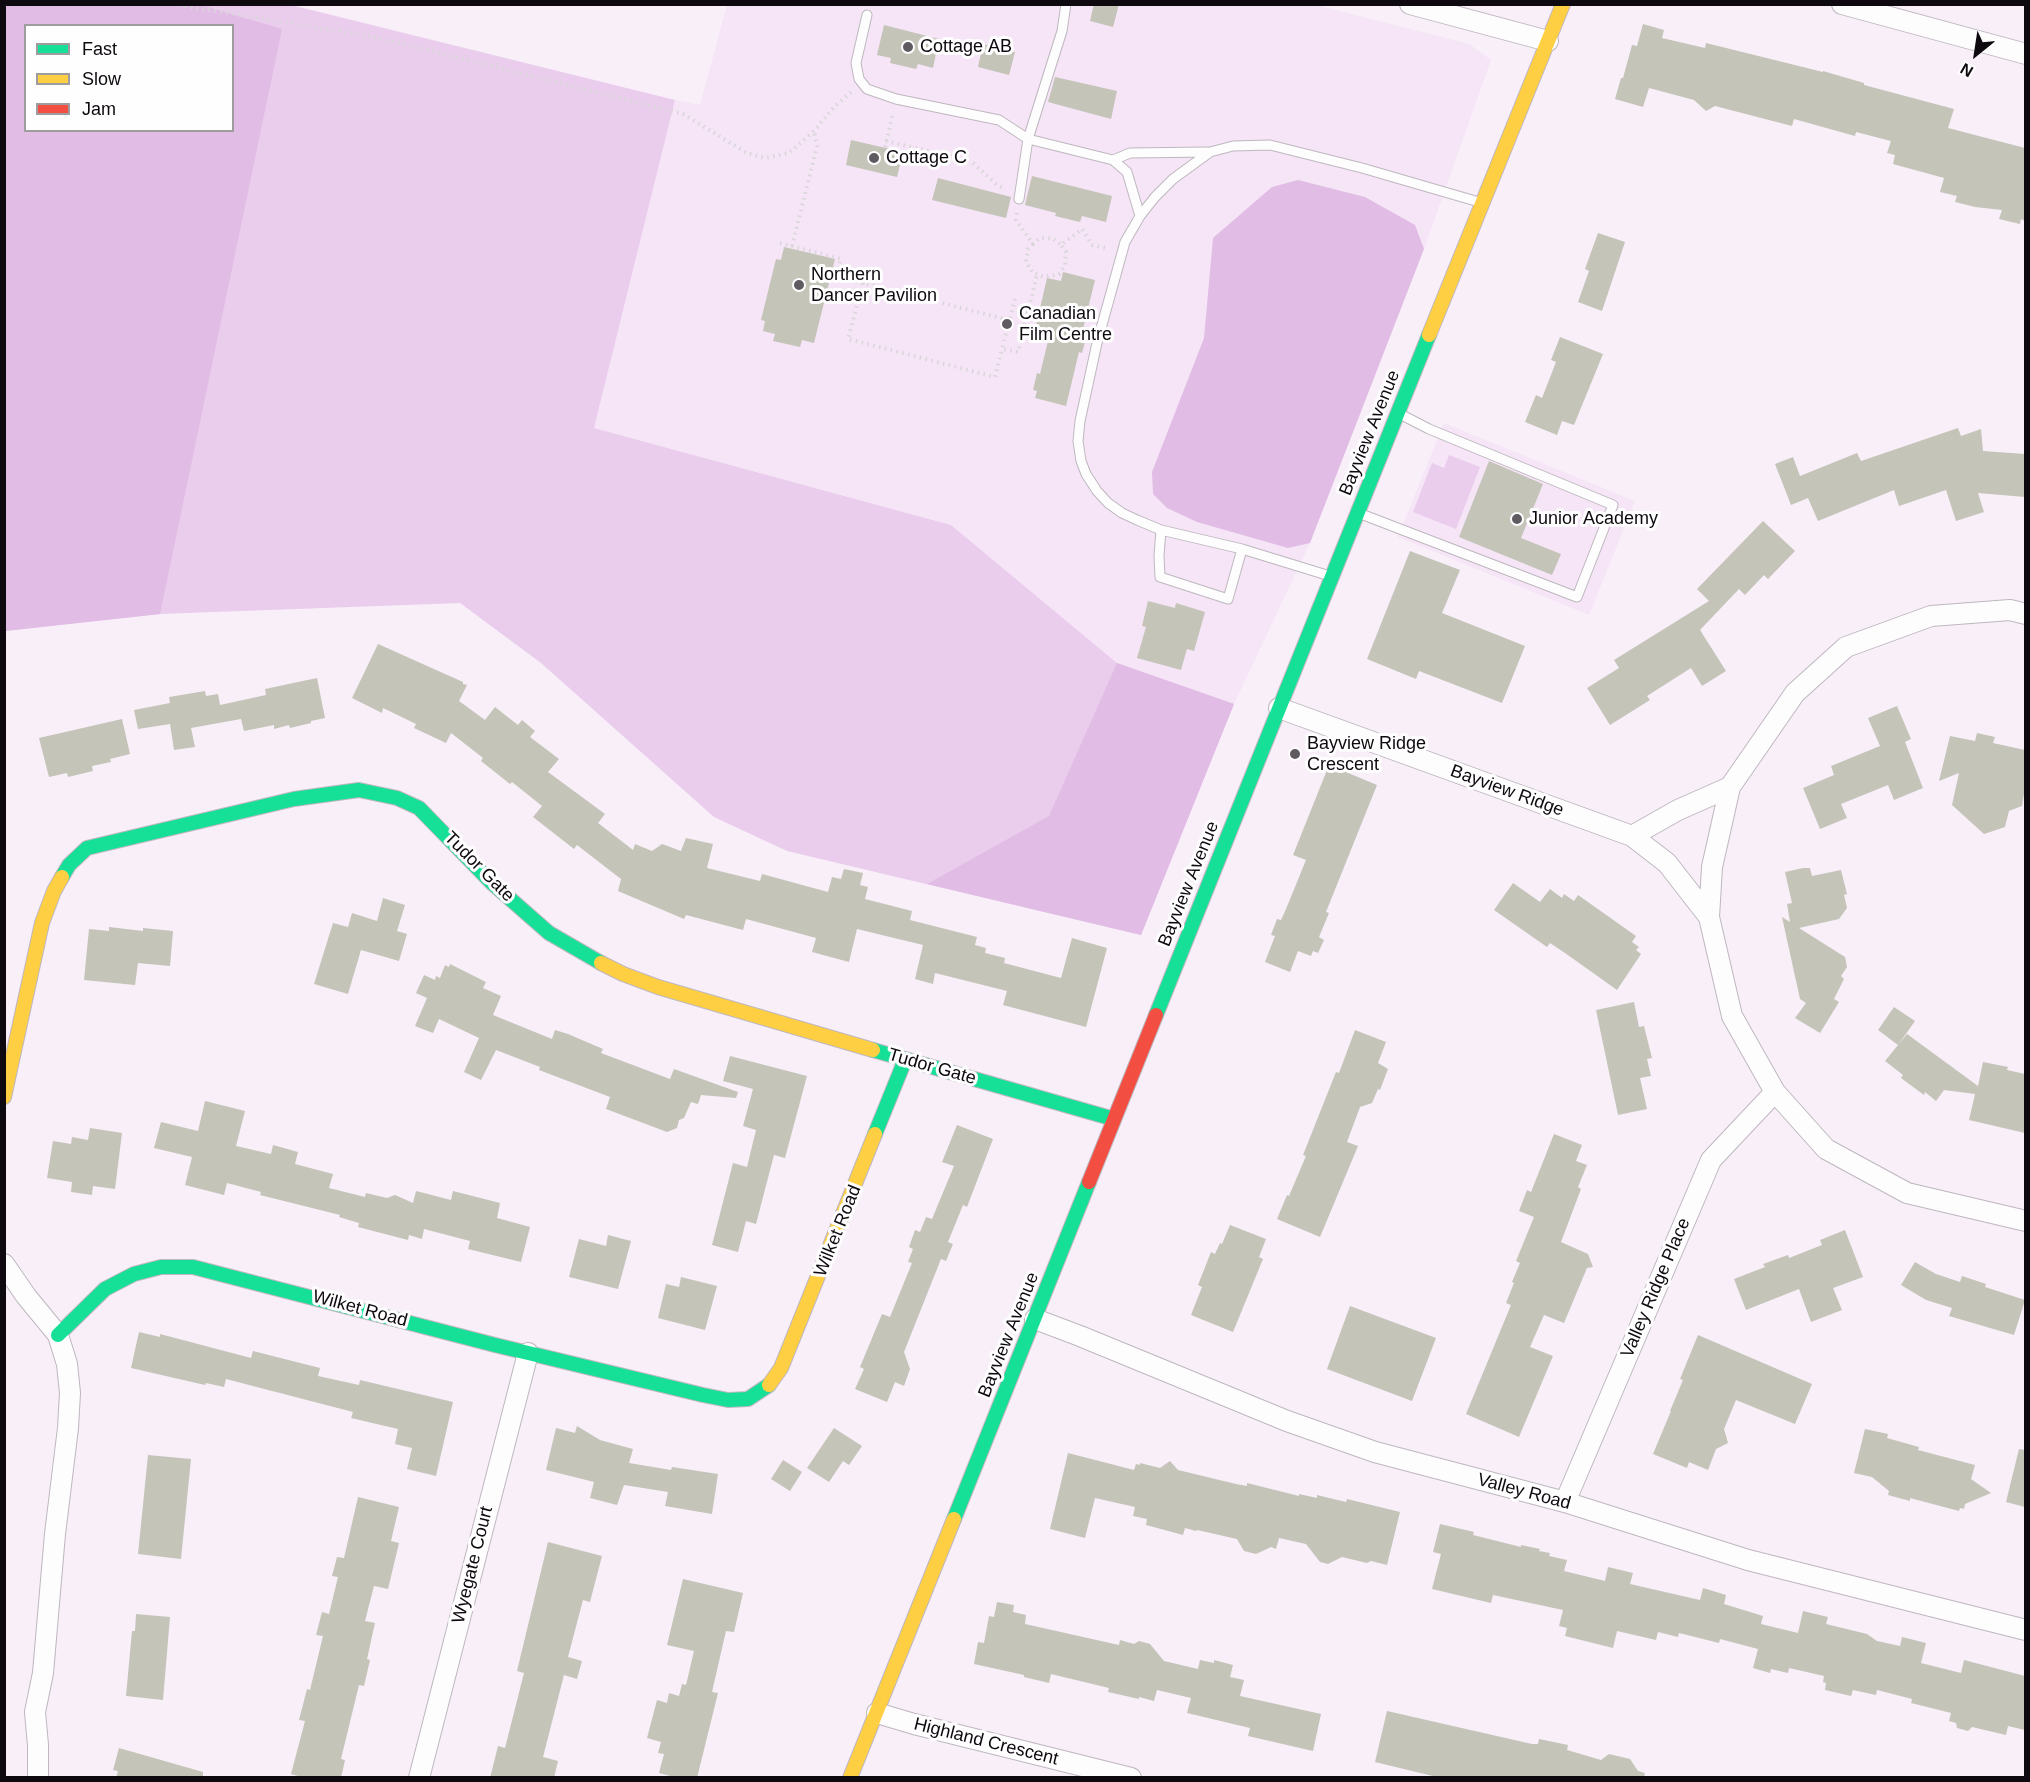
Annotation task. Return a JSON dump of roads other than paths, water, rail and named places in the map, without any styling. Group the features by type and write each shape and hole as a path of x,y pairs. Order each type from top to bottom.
{"street":[{"path":"1410,4 1548,41"},
{"name":"Bayview Avenue","path":"850,1778 1563,4"},
{"path":"1842,4 2025,54"},
{"path":"2025,614 2010,610 1931,616 1846,647 1795,693 1730,787 1712,867 1709,917 1732,1017 1775,1092 1826,1149 1907,1193 2025,1221"},
{"name":"Bayview Ridge","path":"1280,708 1632,836"},
{"path":"1709,917 1667,862 1632,836 1678,810 1730,787"},
{"name":"Tudor Gate","path":"4,1097 42,923 54,891 69,864 87,848 294,799 359,790 397,798 419,808 492,883 549,933 583,954 623,974 658,987 905,1060 1114,1119"},
{"name":"Wilket Road","path":"58,1335 105,1289 134,1274 161,1267 193,1267 528,1353 728,1400 747,1399 767,1388 781,1368 905,1060"},
{"name":"Valley Ridge Place","path":"1565,1502 1711,1160 1775,1092"},
{"path":"4,1264 26,1296 58,1335 67,1364 70,1393 43,1673 35,1712 39,1745 38,1778"},
{"name":"Valley Road","path":"1035,1319 1287,1421 1376,1452 1565,1502 1748,1560 2025,1630"},
{"name":"Wyegate Court","path":"419,1778 528,1353"},
{"name":"Highland Crescent","path":"877,1713 1131,1778"}],"lane":[{"path":"1020,196 1028,139 1062,31 1066,4"},
{"path":"867,15 856,63 859,79 867,88 896,99 999,120 1028,139 1113,160 1127,172 1140,216"},
{"path":"1113,160 1130,153 1210,152 1233,146 1270,145 1362,168 1482,203"},
{"path":"1210,152 1173,178 1155,197 1131,229 1097,343 1080,421 1078,441 1081,460 1086,474 1097,490 1108,503 1122,513 1161,530 1242,549 1332,577"},
{"path":"1358,513 1576,597 1613,505 1429,429 1398,413"},
{"path":"1161,530 1160,577 1228,598 1242,549"}],"place":[{"name":"Cottage AB","path":"908,47"},
{"name":"Cottage C","path":"874,158"},
{"name":"Northern Dancer Pavilion","path":"799,285"},
{"name":"Canadian Film Centre","path":"1007,324"},
{"name":"Junior Academy","path":"1517,519"},
{"name":"Bayview Ridge Crescent","path":"1295,754"}]}
